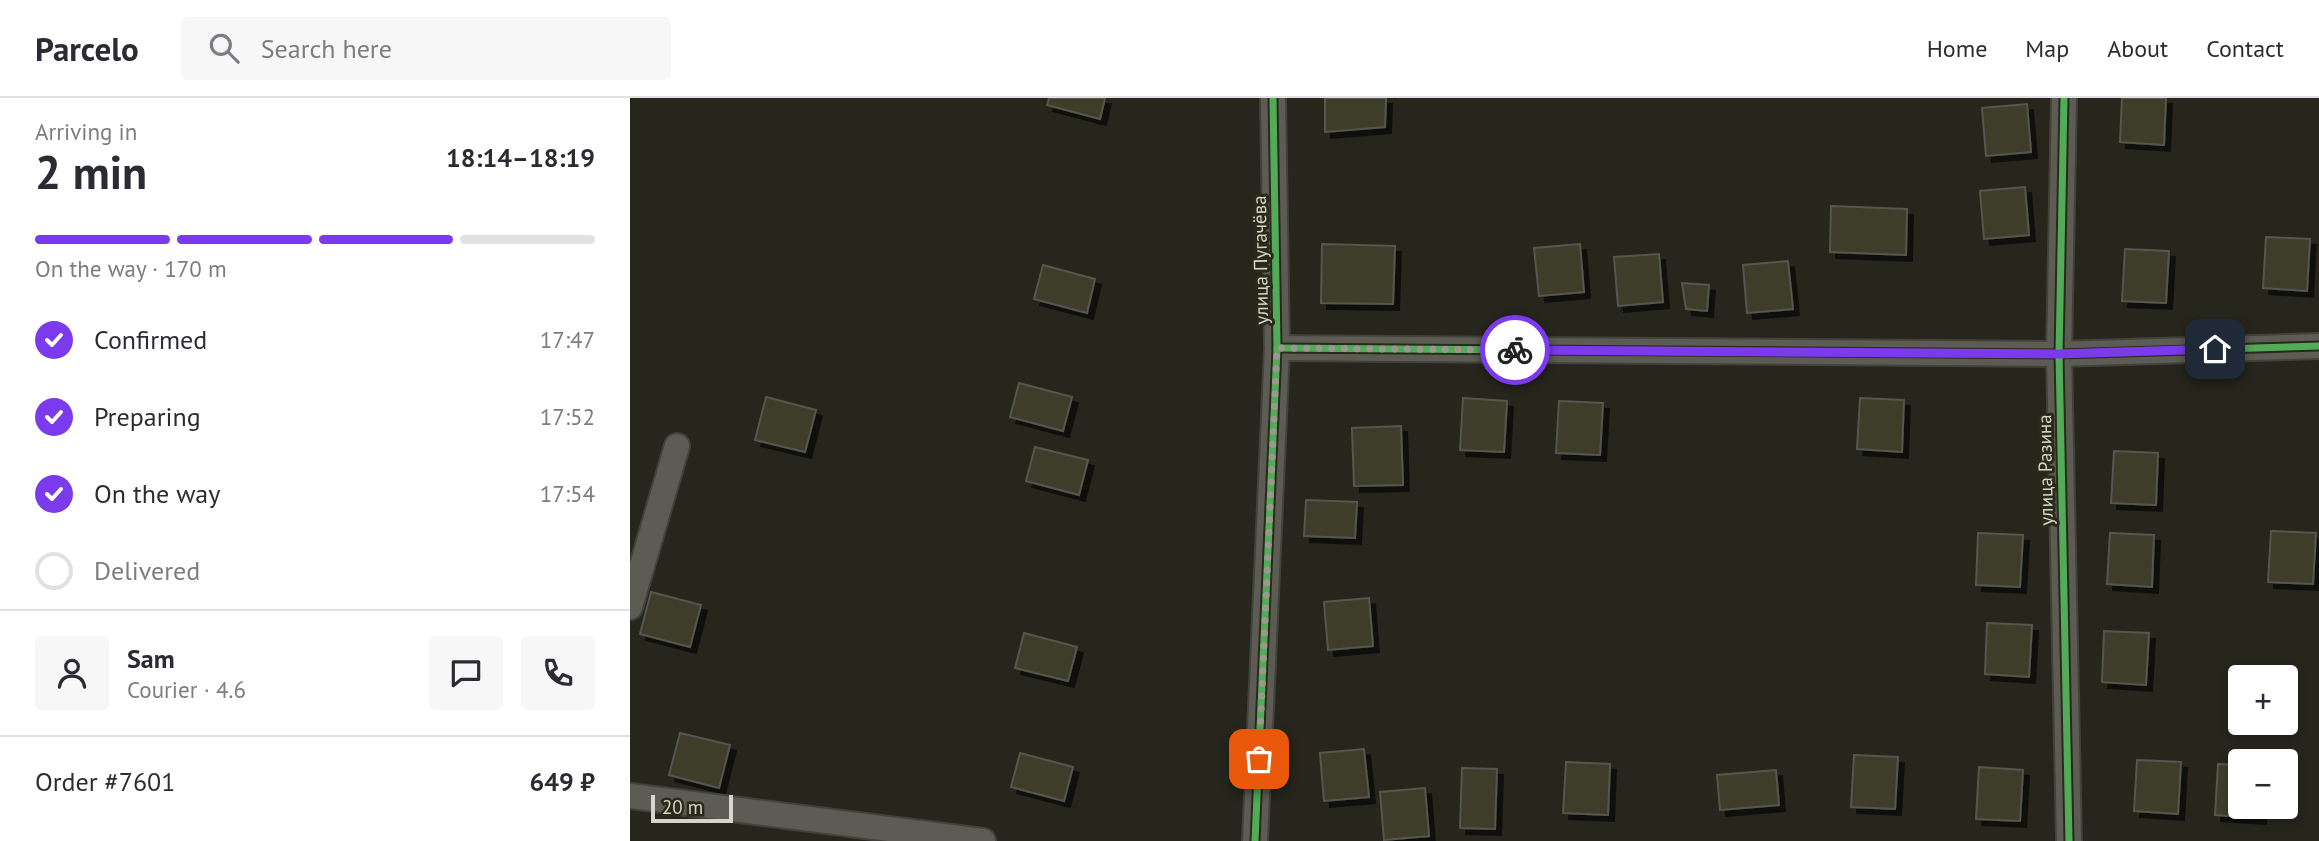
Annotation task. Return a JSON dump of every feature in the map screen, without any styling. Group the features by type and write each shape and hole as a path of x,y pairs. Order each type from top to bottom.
{"street":[{"name":"улица Пугачёва","path":"1255,841 1277,348 1273,98"},
{"name":"улица Разина","path":"2064,98 2059,354 2069,841"},
{"path":"1277,348 2059,354 2319,346"},
{"path":"630,607 677,446"},
{"path":"630,796 814,832 984,841"}],"building":[{"path":"1049,98 1105,98 1100,119 1047,105"},
{"path":"1325,98 1386,98 1385,127 1325,132"},
{"path":"2122,98 2166,98 2164,145 2120,142"},
{"path":"2027,104 2031,152 1986,156 1982,108"},
{"path":"2025,187 2029,235 1984,239 1980,191"},
{"path":"1831,206 1907,209 1906,255 1830,252"},
{"path":"2266,237 2310,239 2307,291 2263,288"},
{"path":"1322,244 1395,246 1393,304 1321,303"},
{"path":"1580,244 1584,292 1539,296 1534,248"},
{"path":"2125,249 2169,251 2166,303 2122,301"},
{"path":"1659,254 1663,302 1618,306 1614,257"},
{"path":"1788,261 1793,309 1747,313 1743,265"},
{"path":"1043,265 1095,279 1087,313 1034,299"},
{"path":"1682,283 1709,285 1707,311 1686,309"},
{"path":"1019,383 1072,397 1063,431 1010,417"},
{"path":"766,397 816,410 805,452 755,440"},
{"path":"1463,398 1507,401 1504,452 1460,450"},
{"path":"1860,398 1904,400 1902,452 1857,449"},
{"path":"1559,401 1603,403 1600,455 1556,453"},
{"path":"1401,426 1403,485 1354,486 1352,428"},
{"path":"1035,447 1088,460 1079,495 1026,481"},
{"path":"2114,451 2158,453 2156,505 2111,503"},
{"path":"1306,500 1357,502 1355,538 1304,536"},
{"path":"2271,531 2316,533 2313,584 2268,582"},
{"path":"1978,533 2023,535 2020,587 1976,585"},
{"path":"2110,533 2154,535 2152,587 2107,584"},
{"path":"651,592 701,605 690,647 640,634"},
{"path":"1369,598 1373,646 1328,650 1324,602"},
{"path":"1987,623 2032,625 2029,677 1985,674"},
{"path":"2104,631 2149,633 2146,685 2102,682"},
{"path":"1024,633 1077,647 1068,681 1015,668"},
{"path":"680,733 730,745 719,788 669,775"},
{"path":"1364,749 1369,797 1324,801 1320,753"},
{"path":"1020,753 1073,767 1064,801 1011,787"},
{"path":"1854,755 1898,757 1895,809 1851,807"},
{"path":"2137,760 2181,762 2178,814 2134,811"},
{"path":"1566,762 1610,764 1608,815 1563,813"},
{"path":"2218,764 2228,764 2228,816 2215,815"},
{"path":"1979,767 2023,770 2020,821 1976,819"},
{"path":"1462,768 1497,769 1495,829 1460,828"},
{"path":"1776,770 1779,805 1720,810 1717,775"},
{"path":"1425,788 1429,836 1384,840 1380,792"}],"cycle path":[{"path":"1255,841 1277,348 1273,98"},
{"path":"2064,98 2059,354 2069,841"},
{"path":"1277,348 2059,354 2319,346"}],"way so far":[{"path":"1259,759 1277,348 1515,350"}],"route":[{"path":"1515,350 2059,354 2215,349"}]}
